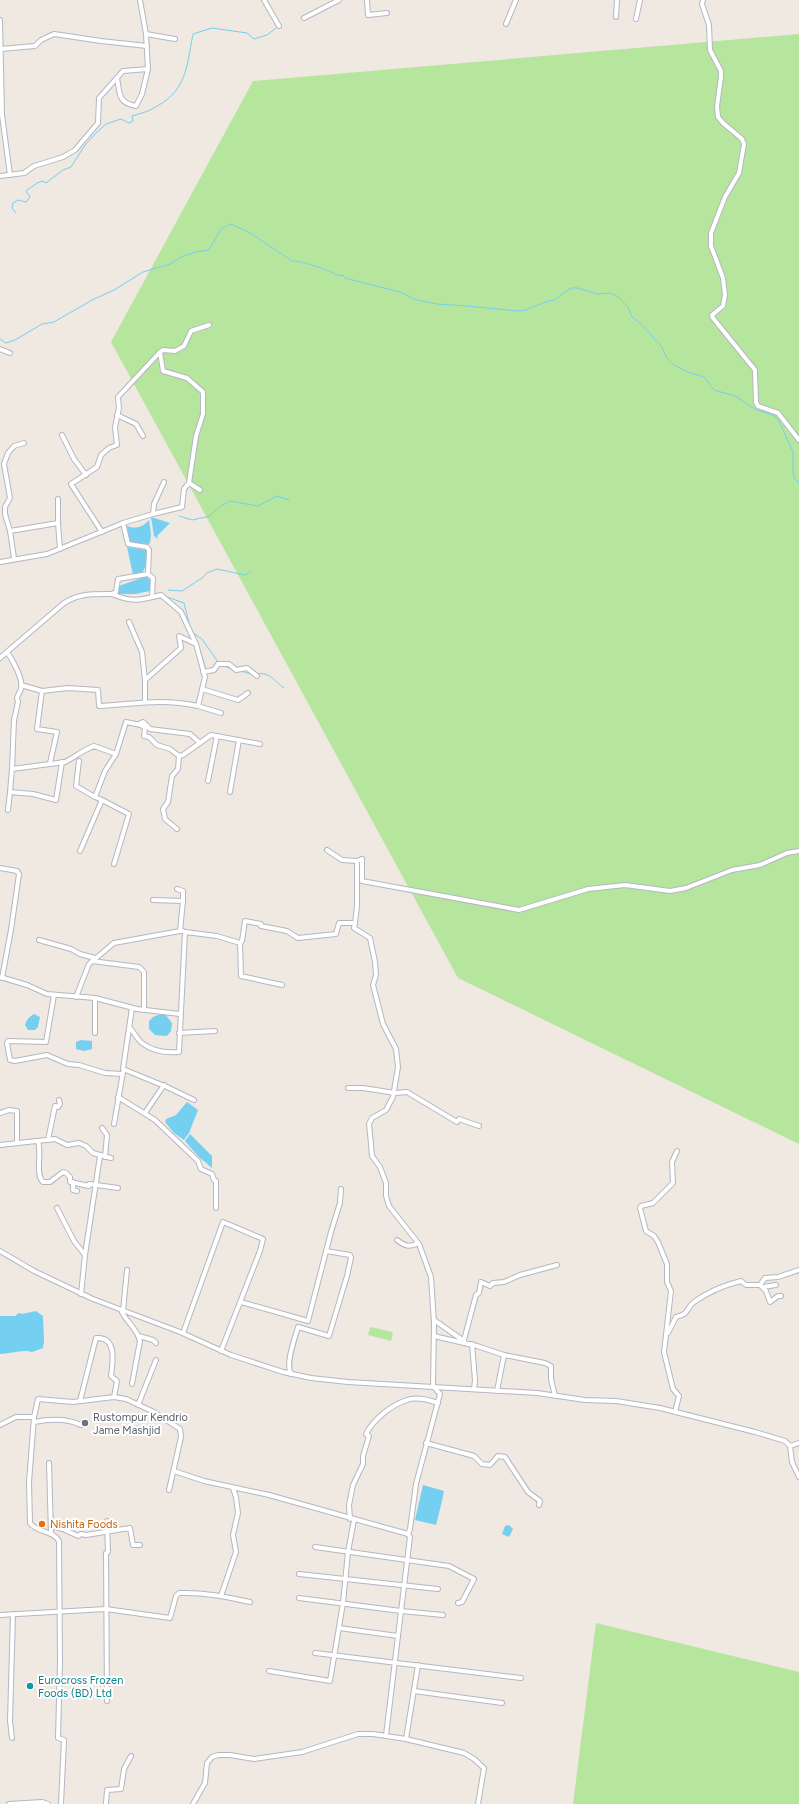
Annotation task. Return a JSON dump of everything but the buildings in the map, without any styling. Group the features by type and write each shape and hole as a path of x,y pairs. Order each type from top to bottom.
{"street":[{"path":"117,78 121,100 127,104 136,106 142,94 148,69 146,34 140,0"},
{"path":"264,0 279,26"},
{"path":"304,18 339,0"},
{"path":"367,0 368,15 387,13"},
{"path":"506,24 516,0"},
{"path":"616,17 617,0"},
{"path":"636,20 640,0"},
{"path":"703,0 702,4 709,25 710,50 721,71 722,78 717,106 718,116 722,124 742,139 744,144 739,173 725,197 711,233 711,246 723,278 725,295 723,306 712,315 755,370 756,402 758,406 778,413 799,440"},
{"path":"0,20 0,80 2,115 10,175"},
{"path":"1,49 35,46 40,40 54,34 101,42 147,46"},
{"path":"146,34 175,39"},
{"path":"0,176 24,173 34,166 63,157 75,150 98,123 99,98 123,71 148,69"},
{"path":"102,532 71,484 96,467 101,455 109,448 117,445 115,428 119,408 118,396 160,352 180,349 187,341 191,331 209,325"},
{"path":"0,349 10,353"},
{"path":"0,562 14,558 47,554 123,523 182,507 184,489 189,483 196,436 204,414 204,392 186,378 163,371 160,352"},
{"path":"117,415 136,424 143,436"},
{"path":"62,436 74,459 86,475"},
{"path":"14,558 10,531 5,514 5,507 10,498 4,464 8,453 14,446 24,443"},
{"path":"153,514 154,504 164,482"},
{"path":"189,483 200,490"},
{"path":"58,499 60,549"},
{"path":"10,531 58,523"},
{"path":"123,523 128,544 149,549 148,574"},
{"path":"112,594 116,592 118,579 148,574 153,578 152,597"},
{"path":"0,658 73,597 83,594 112,594 126,600 141,600 161,594 181,612 196,644 205,678 198,706"},
{"path":"129,622 142,652 145,680 145,702"},
{"path":"145,680 180,648 179,636 196,644"},
{"path":"7,652 15,666 21,686 21,690 17,698 18,702 14,720 12,769 8,810"},
{"path":"204,672 214,670 218,664 229,664 236,670 247,668 257,676"},
{"path":"21,686 42,691 68,688 98,690 99,706 176,701 198,706 221,714"},
{"path":"202,689 238,700 248,692"},
{"path":"42,691 37,729 56,732 50,763"},
{"path":"95,797 105,771 116,754 126,722 138,724 145,728 144,736 149,738 157,745 170,749 179,756"},
{"path":"138,724 143,722 150,729 190,734 200,743"},
{"path":"179,756 183,755 211,735 260,744"},
{"path":"208,781 217,736"},
{"path":"230,792 239,740"},
{"path":"12,769 62,762 94,746 116,754"},
{"path":"176,829 165,819 163,810 168,802 172,776 178,769 179,756"},
{"path":"79,760 76,786 129,814 114,864"},
{"path":"10,792 33,794 56,800 62,762"},
{"path":"80,851 102,800"},
{"path":"328,850 342,860 357,861 362,859 362,881 519,910 588,889 625,885 670,891 686,888 732,870 760,865 786,853 799,851"},
{"path":"357,861 357,906 354,928 370,938 376,975 373,985 383,1024 396,1049 398,1068 394,1093 386,1110 372,1118 369,1124 372,1156 380,1167 384,1176 389,1206 418,1243 431,1277 434,1320 434,1386 440,1394 416,1484 408,1534 410,1537 386,1735"},
{"path":"0,868 17,871 19,874 11,930 1,978 54,995 95,998 132,1008 180,1014"},
{"path":"130,1028 148,1047 170,1053 179,1052 183,891 177,889"},
{"path":"153,900 182,901"},
{"path":"282,985 241,976 240,943 242,941 245,921 261,924 261,926 280,929 298,938 336,934 339,923 355,923"},
{"path":"76,997 89,964 114,943 182,931 217,936 240,943"},
{"path":"39,940 71,949 94,960 140,967 144,972 144,1010"},
{"path":"54,995 46,1042 8,1042 10,1060 15,1061 47,1055 68,1064 79,1065 105,1073 123,1072 164,1085 194,1100"},
{"path":"95,998 95,1033"},
{"path":"114,1124 132,1008"},
{"path":"179,1033 215,1031"},
{"path":"145,1113 164,1085"},
{"path":"348,1088 363,1088 411,1094 457,1122 459,1119 465,1120 479,1126"},
{"path":"118,1097 145,1113 165,1129 198,1161 201,1169 212,1174 214,1180 216,1180 216,1208"},
{"path":"48,1140 55,1106 58,1107 60,1104 59,1100"},
{"path":"0,1113 9,1110 17,1110 16,1143"},
{"path":"81,1294 95,1185 103,1157 107,1135 102,1128"},
{"path":"0,1145 55,1139 68,1145 78,1143 86,1146 93,1153 111,1158"},
{"path":"38,1142 40,1150 38,1159 40,1180 48,1183 63,1172 70,1177 70,1182 88,1186 89,1184 118,1188"},
{"path":"675,1412 679,1398 673,1389 664,1352 671,1291 667,1282 667,1264 658,1242 646,1232 640,1208 641,1206 653,1203 673,1183 672,1162 677,1151"},
{"path":"73,1182 73,1190 77,1191"},
{"path":"241,1302 308,1321 340,1203 340,1189"},
{"path":"57,1208 74,1241 85,1255"},
{"path":"183,1333 223,1222 263,1239 260,1252 221,1350"},
{"path":"397,1240 410,1247 418,1243"},
{"path":"0,1251 34,1271 81,1294 122,1311 183,1333 258,1365 311,1378 348,1382 474,1389 585,1400 616,1401 675,1412 785,1441 790,1446 792,1462 799,1477"},
{"path":"291,1374 289,1371 290,1360 298,1327 329,1336 347,1276 351,1258 350,1256 326,1251"},
{"path":"464,1341 476,1295 479,1294 481,1282 490,1286 494,1283 504,1282 520,1275 557,1265"},
{"path":"127,1270 122,1311 139,1336 140,1340 132,1384"},
{"path":"781,1296 778,1296 770,1302 762,1286 765,1278 778,1277 799,1270"},
{"path":"669,1312 672,1316 676,1317 684,1315 694,1302 712,1291 732,1283 741,1281 746,1285 776,1285"},
{"path":"666,1337 676,1317"},
{"path":"434,1320 464,1341"},
{"path":"139,1336 153,1340 156,1343"},
{"path":"434,1336 464,1341 504,1355 545,1363 551,1366 551,1379 555,1396"},
{"path":"80,1401 96,1338 105,1339 108,1341 113,1351 112,1376 117,1381 114,1398"},
{"path":"472,1344 475,1380 474,1389"},
{"path":"497,1391 504,1355"},
{"path":"138,1405 156,1360"},
{"path":"61,1804 64,1740 58,1738 60,1612 59,1542 57,1537 37,1529 30,1523 29,1482 34,1419 38,1399 80,1401 114,1398 126,1399 154,1412 180,1429 181,1437 169,1490"},
{"path":"269,1671 330,1680 343,1603 352,1519 349,1505 353,1485 363,1464 363,1456 369,1436 366,1434 375,1421 408,1400 430,1400 438,1403"},
{"path":"0,1425 16,1417 54,1419 81,1424"},
{"path":"790,1446 799,1443"},
{"path":"426,1444 474,1456 482,1464 490,1466 498,1456 505,1457 528,1492 540,1501 539,1505"},
{"path":"49,1463 52,1526 51,1534"},
{"path":"174,1471 233,1488 269,1495 408,1534"},
{"path":"221,1596 236,1552 233,1535 238,1513 233,1488"},
{"path":"107,1520 107,1701"},
{"path":"52,1526 78,1536 81,1534 86,1535 130,1528 133,1545 140,1545"},
{"path":"316,1547 449,1566 474,1579 462,1602 458,1603"},
{"path":"299,1574 438,1589"},
{"path":"0,1615 106,1610 170,1618 176,1596 179,1593 221,1596 250,1602"},
{"path":"299,1598 443,1615"},
{"path":"12,1738 10,1721 13,1614"},
{"path":"339,1628 398,1636"},
{"path":"314,1653 521,1678"},
{"path":"406,1739 418,1665"},
{"path":"414,1691 502,1703"},
{"path":"193,1804 204,1783 207,1763 212,1757 218,1755 230,1755 254,1759 302,1752 358,1734 386,1735 464,1753 482,1766 484,1771 478,1804"},
{"path":"106,1804 107,1790 121,1789 124,1769 131,1756"},
{"path":"9,1804 34,1802 48,1804"}],"green space":[{"path":"799,34 799,1144 458,978 111,342 253,81"},
{"path":"370,1327 393,1332 391,1341 368,1335"},
{"path":"596,1623 799,1672 799,1804 573,1804"}],"water":[{"path":"151,517 170,523 157,536 158,539 154,536"},
{"path":"149,520 151,534 150,543 147,545 130,543 127,526 139,527 144,525"},
{"path":"127,547 146,550 147,564 142,573 133,575"},
{"path":"147,577 150,580 150,591 135,594 117,594 119,586"},
{"path":"34,1014 40,1017 38,1027 35,1030 28,1030 25,1025 28,1018"},
{"path":"165,1014 172,1023 171,1031 167,1036 155,1035 149,1029 149,1021 153,1017"},
{"path":"81,1040 92,1041 92,1049 84,1051 76,1049 76,1042"},
{"path":"187,1102 198,1110 189,1133 184,1140 174,1133 165,1122 166,1119 176,1115"},
{"path":"190,1134 212,1156 212,1168 199,1157 185,1141"},
{"path":"36,1311 43,1316 43,1348 32,1352 25,1351 0,1354 0,1316 15,1316 19,1313 22,1314"},
{"path":"423,1485 444,1491 436,1525 415,1520"},
{"path":"509,1525 513,1529 509,1537 502,1534 505,1526"}],"waterway":[{"path":"16,213 12,208 13,203 18,200 26,202 30,197 26,191 37,183 43,181 46,183 63,170 71,167 85,145 106,124 121,119 129,123 133,121 132,116 150,110 171,96 183,79 189,59 193,34 212,28 247,33 254,39 267,35 276,28"},
{"path":"0,339 6,343 15,340 42,324 54,322 92,300 114,290 143,272 170,264 183,256 209,250 221,229 231,224 250,233 292,261 316,266 339,276 343,275 345,278 400,292 417,300 437,304 518,311 526,310 554,300 571,288 578,288 598,294 610,293 617,296 628,307 632,317 640,323 662,347 666,357 674,365 688,372 704,377 714,390 735,396 755,409 775,416 779,421 793,452 794,478 799,483"},
{"path":"179,516 192,520 210,516 219,507 230,501 258,506 277,496 289,500"},
{"path":"168,590 182,591 207,573 217,569 245,575 251,571"},
{"path":"167,597 184,603 190,627"},
{"path":"193,633 202,639 218,662"},
{"path":"200,650 206,670"},
{"path":"224,666 232,669"},
{"path":"241,671 251,674"},
{"path":"256,674 261,673 268,675 284,688"}],"place":[{"name":"Rustompur Kendrio Jame Mashjid","path":"85,1423"},
{"name":"Nishita Foods","path":"42,1524"},
{"name":"Eurocross Frozen Foods (BD) Ltd","path":"30,1686"}]}
